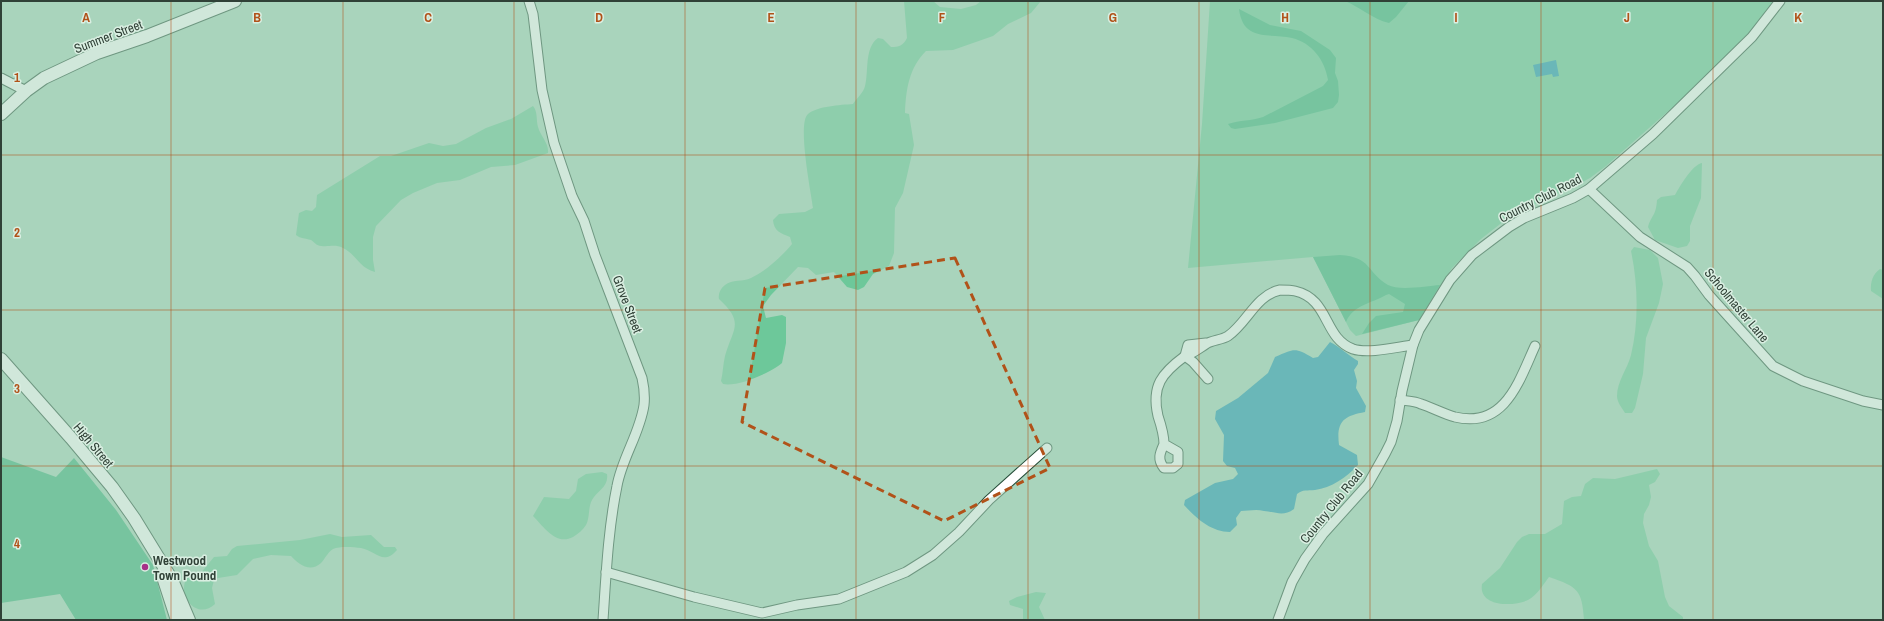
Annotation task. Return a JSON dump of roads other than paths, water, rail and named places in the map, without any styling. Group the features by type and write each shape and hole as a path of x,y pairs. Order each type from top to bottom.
{"main road":[{"name":"Summer Street","path":"1,114 26,91 44,78 97,53 155,33 235,1"},
{"name":"High Street","path":"1,359 112,487 134,518 172,580 189,620"},
{"name":"High Street","path":"156,556 177,620"}],"street":[{"name":"Grove Street","path":"528,1 533,14 542,90 554,143 572,196 584,222 642,378 644,392 644,405 639,424 617,485 606,572 603,620"},
{"name":"Country Club Road","path":"1278,620 1292,582 1305,559 1323,534 1368,484 1385,454 1397,421 1400,400 1413,345 1419,330 1450,280 1472,255 1499,233 1524,218 1573,198 1589,189 1653,134 1752,37 1780,1"},
{"path":"1,78 26,91"},
{"name":"Schoolmaster Lane","path":"1589,189 1640,237 1687,268 1733,323 1773,366 1803,381 1863,401 1883,405"},
{"path":"1164,444 1156,405 1157,388 1162,377 1169,368 1185,356 1194,353 1206,343 1228,336 1267,296 1280,290 1292,291 1309,296 1322,309 1336,336 1354,349 1368,350 1413,345"},
{"path":"1400,400 1419,403 1449,415 1462,418 1476,418 1485,416 1498,409 1511,396 1535,346"},
{"path":"1185,356 1194,362 1208,379"},
{"path":"606,572 694,597 762,613 797,605 839,599 906,572 933,555 959,532 989,500 1047,448"}],"water":[{"path":"1556,60 1559,76 1553,77 1552,74 1536,77 1533,65"},
{"path":"1330,342 1358,361 1358,364 1354,370 1357,381 1356,388 1366,406 1365,412 1352,415 1343,421 1340,425 1338,437 1339,445 1357,455 1358,465 1344,478 1327,487 1299,492 1297,494 1294,509 1286,513 1258,510 1241,511 1236,518 1237,525 1230,532 1216,530 1204,523 1184,505 1185,500 1215,483 1233,479 1238,474 1235,468 1227,466 1223,461 1224,435 1215,419 1216,411 1238,398 1268,373 1275,357 1294,350 1302,352 1313,358 1318,357"}],"place":[{"name":"Westwood Town Pound","path":"145,567"}]}
